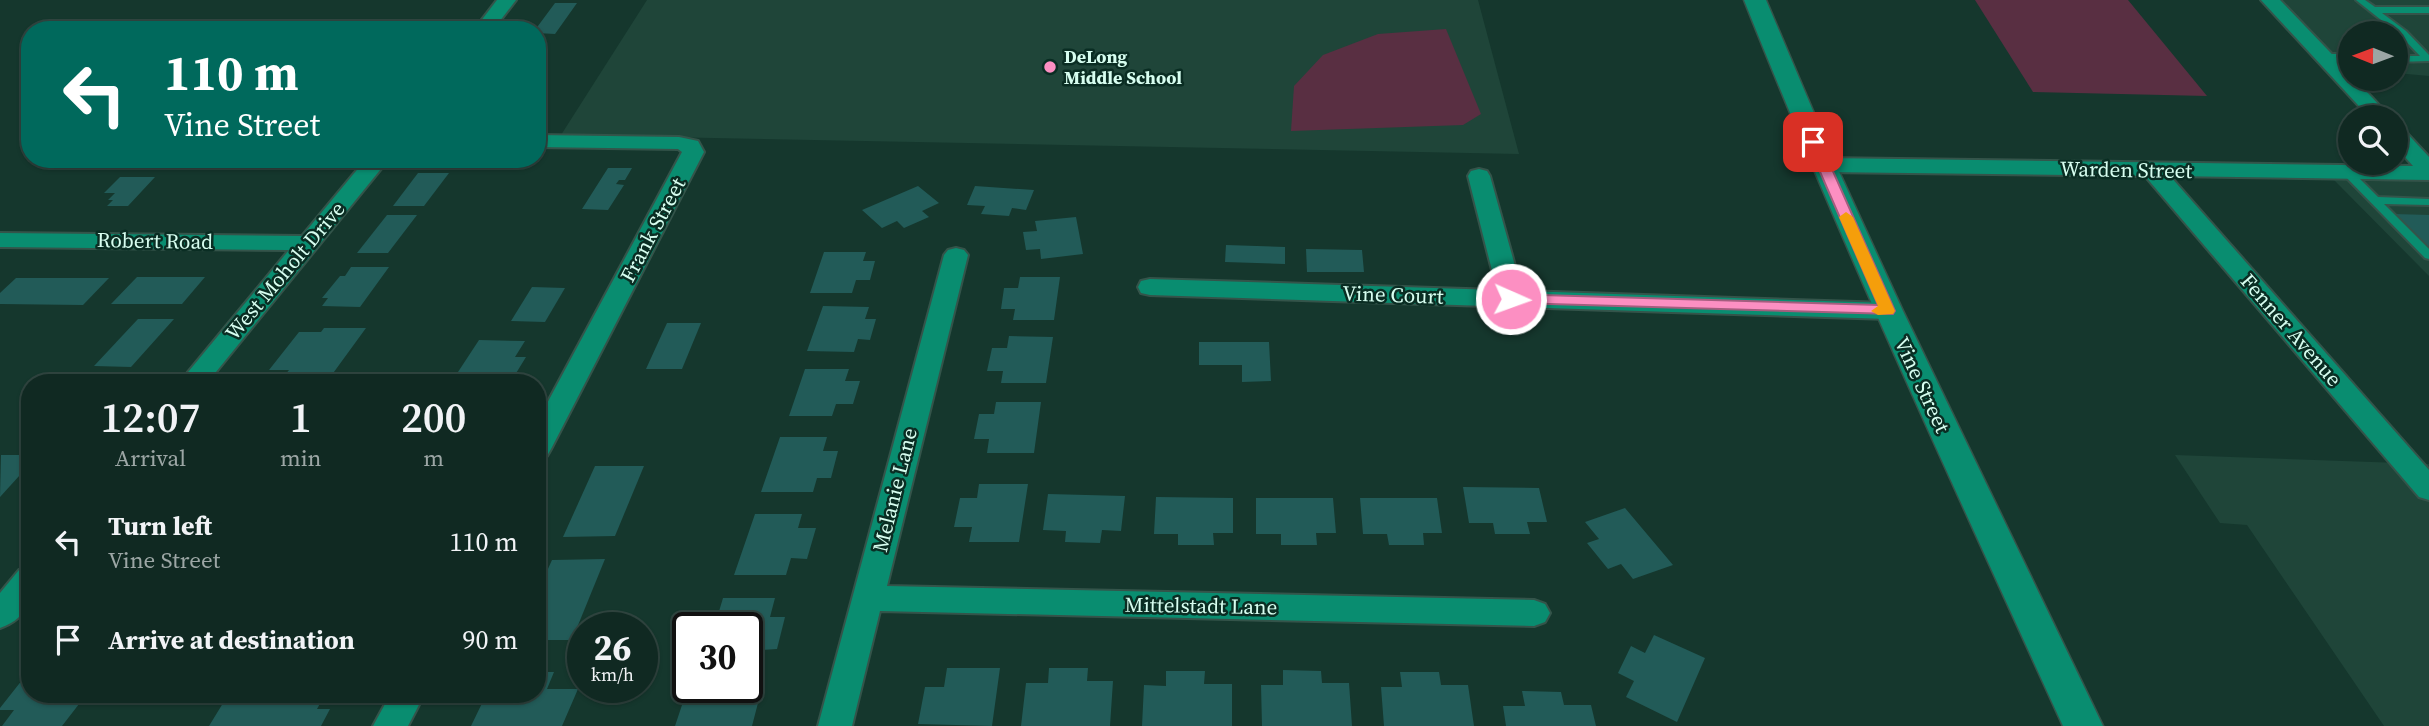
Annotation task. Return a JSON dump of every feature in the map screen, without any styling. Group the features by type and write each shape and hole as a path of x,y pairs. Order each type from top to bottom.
{"street":[{"path":"490,21 507,0"},
{"name":"Vine Street","path":"1755,0 1823,165 1888,311 2084,726"},
{"path":"2270,0 2368,105"},
{"name":"Frank Street","path":"546,141 662,142 690,146 693,152 546,432"},
{"path":"2408,148 2429,172"},
{"name":"Warden Street","path":"1823,165 2338,172"},
{"name":"West Moholt Drive","path":"200,374 371,168"},
{"name":"Fenner Avenue","path":"2153,171 2429,489"},
{"name":"Warden Street","path":"2408,172 2429,172"},
{"path":"1479,176 1511,299"},
{"name":"Robert Road","path":"1,240 309,243"},
{"name":"Melanie Lane","path":"835,726 956,255"},
{"name":"Vine Court","path":"1150,287 1888,311"},
{"path":"0,615 21,590"},
{"name":"Mittelstadt Lane","path":"867,598 1534,613"},
{"path":"390,726 403,703"}],"lane":[{"path":"2360,0 2403,33 2428,58"},
{"path":"2374,10 2429,10"},
{"path":"2323,57 2338,58"},
{"path":"2408,59 2428,58"},
{"path":"2350,175 2429,256"},
{"path":"2375,200 2429,202"}],"shaded area":[{"name":"DeLong Middle School","path":"647,0 1478,0 1519,154 561,135"},
{"path":"1975,0 2128,0 2207,96 2033,92"},
{"path":"2277,0 2429,0 2429,76 2408,74 2408,21 2338,21 2338,65"},
{"path":"1446,29 1481,114 1463,125 1291,131 1294,86 1323,55 1378,34"},
{"path":"2334,180 2429,181 2429,276"},
{"path":"2175,455 2429,464 2429,726 2384,726 2247,525 2220,523"}],"building":[{"path":"555,3 577,3 555,34 546,34 546,21 542,21"},
{"path":"608,168 632,168 625,180 619,180 616,184 624,185 608,210 582,209"},
{"path":"418,173 449,173 424,206 393,206"},
{"path":"120,177 155,177 128,206 107,206 113,200 108,200 115,193 104,193"},
{"path":"918,186 939,203 922,211 929,217 904,228 897,221 882,228 862,210"},
{"path":"975,186 1034,190 1026,210 1012,208 1009,216 981,214 985,206 967,205"},
{"path":"2394,214 2429,215 2429,246 2425,246"},
{"path":"387,215 417,215 388,253 357,253"},
{"path":"1076,217 1083,254 1041,259 1040,249 1026,250 1023,232 1037,231 1035,221"},
{"path":"1226,245 1285,247 1285,264 1225,262"},
{"path":"1306,249 1362,250 1364,272 1307,272"},
{"path":"824,252 866,252 863,261 875,261 870,280 856,280 852,293 810,293"},
{"path":"351,267 389,267 360,307 322,306 328,298 322,298"},
{"path":"137,277 205,277 182,304 111,304"},
{"path":"1020,277 1060,277 1054,320 1013,320 1015,309 1001,309 1004,288 1018,288"},
{"path":"16,278 109,278 83,305 0,304 0,293"},
{"path":"532,287 565,288 545,322 511,321"},
{"path":"823,306 869,307 865,319 876,319 870,340 858,339 854,352 807,351"},
{"path":"138,319 174,319 131,367 94,366"},
{"path":"667,323 701,323 682,369 646,369"},
{"path":"324,328 366,328 332,374 286,374 289,370 269,370 299,332 321,332"},
{"path":"1009,336 1053,337 1046,383 1001,383 1003,371 987,371 992,348 1007,348"},
{"path":"479,340 525,341 515,357 526,357 516,374 458,372"},
{"path":"1199,342 1269,342 1271,381 1242,382 1242,365 1199,365"},
{"path":"805,369 849,369 845,381 860,381 853,404 836,404 832,416 789,416"},
{"path":"996,402 1041,402 1034,453 987,453 989,439 974,439 979,414 994,414"},
{"path":"780,437 827,437 823,451 838,451 831,478 817,478 813,492 761,492"},
{"path":"1,455 21,455 21,474 0,497"},
{"path":"595,466 644,466 615,536 563,537"},
{"path":"979,484 1028,484 1019,542 969,542 972,527 954,527 960,498 977,498"},
{"path":"1463,487 1539,488 1547,522 1527,522 1530,534 1495,534 1493,523 1469,523"},
{"path":"1048,494 1125,496 1121,531 1102,530 1100,543 1065,542 1066,531 1043,530"},
{"path":"1156,497 1233,498 1233,533 1213,533 1214,545 1178,545 1178,534 1154,534"},
{"path":"1256,498 1333,498 1336,533 1316,533 1317,545 1281,545 1281,534 1256,534"},
{"path":"1360,498 1437,498 1442,533 1423,533 1424,545 1389,545 1387,534 1363,534"},
{"path":"1625,508 1673,565 1633,579 1621,564 1608,569 1587,543 1599,539 1585,522"},
{"path":"755,514 802,514 798,528 816,528 807,559 791,558 786,575 734,575"},
{"path":"605,559 583,612 567,612 567,640 546,640 546,573 552,560"},
{"path":"723,598 775,598 770,617 785,617 777,649 763,650 763,612 719,612"},
{"path":"1654,635 1705,658 1677,722 1626,697 1634,681 1618,673 1631,646 1645,653"},
{"path":"947,668 1000,668 992,726 918,724 925,687 944,687"},
{"path":"1049,668 1088,668 1087,681 1113,681 1110,726 1021,726 1026,683 1048,683"},
{"path":"1283,670 1321,671 1322,683 1349,683 1352,726 1262,726 1261,685 1283,685"},
{"path":"1166,671 1205,671 1204,684 1232,684 1232,726 1142,726 1144,685 1166,686"},
{"path":"546,672 554,672 547,689 567,689 567,703 572,703 562,726 471,726 482,703 546,703"},
{"path":"1400,672 1439,672 1441,685 1468,685 1474,726 1384,726 1381,687 1402,687"},
{"path":"21,681 21,703 80,703 62,726 2,726 14,710 0,708"},
{"path":"1522,691 1561,692 1564,705 1591,705 1596,726 1506,726 1503,706 1525,706"},
{"path":"223,703 320,703 317,709 330,709 321,726 209,726"},
{"path":"683,703 758,703 752,726 675,726"}],"slow traffic":[{"path":"1846,217 1888,311 1878,311"}],"place":[{"name":"DeLong Middle School","path":"1050,67"}],"route":[{"path":"1511,299 1888,311 1813,142"}]}
